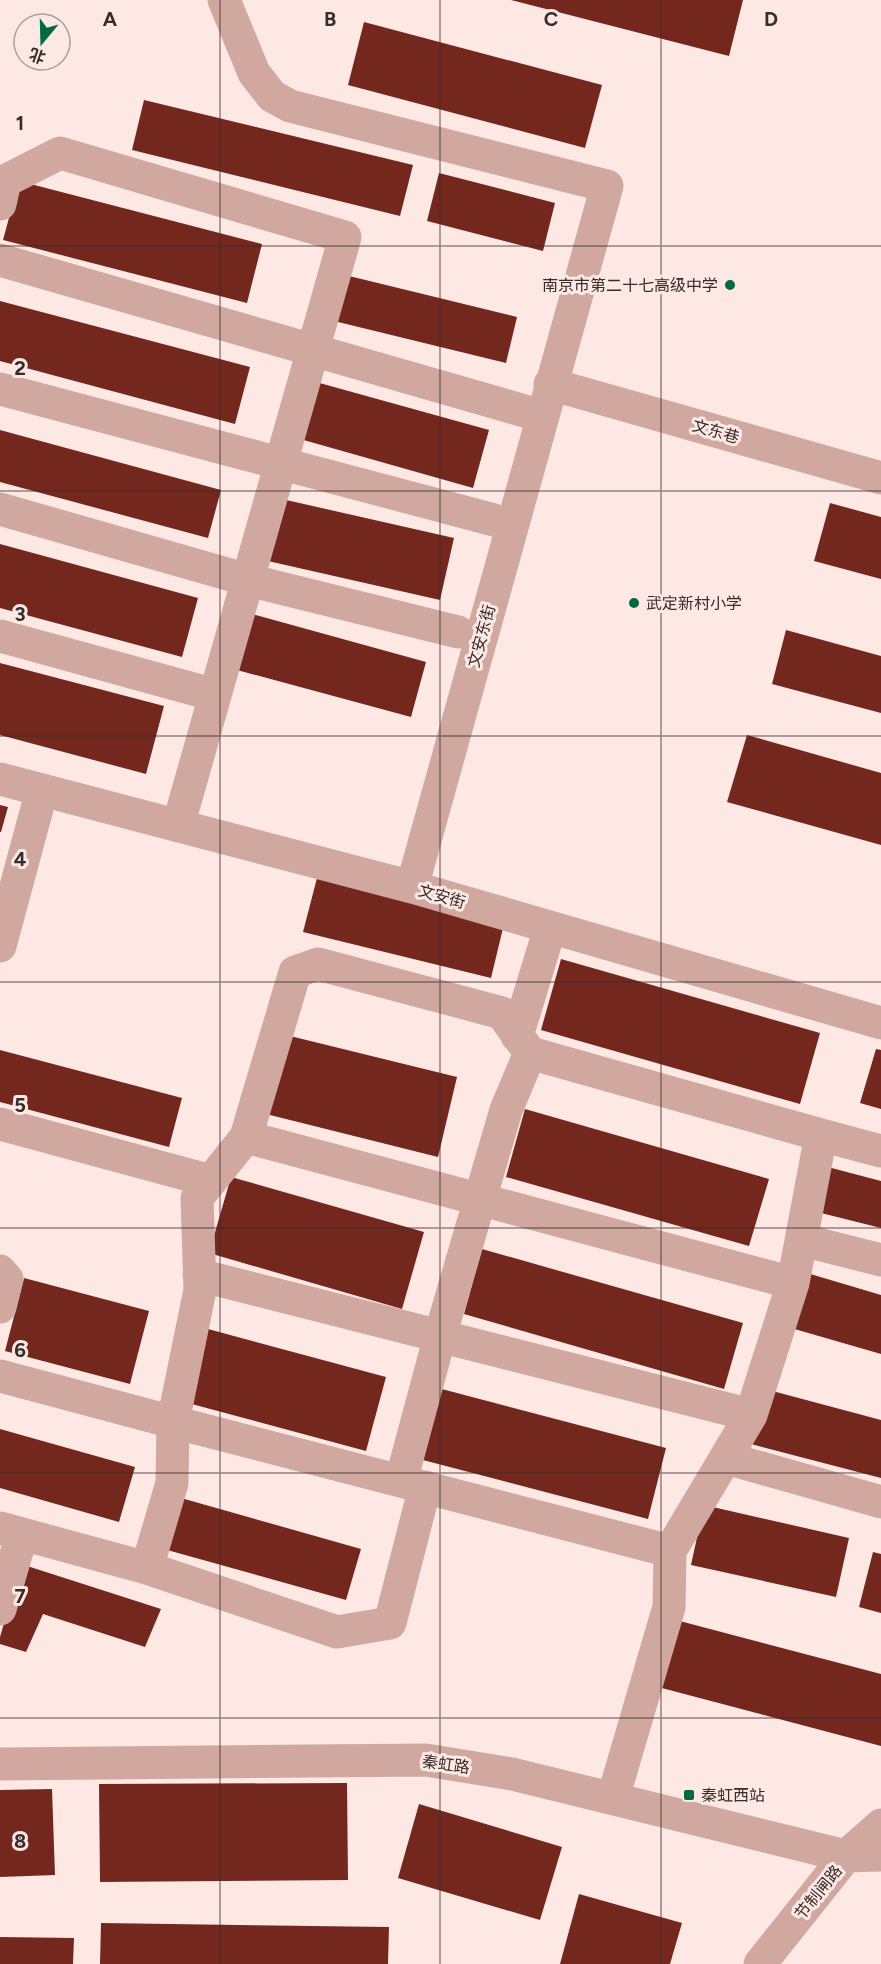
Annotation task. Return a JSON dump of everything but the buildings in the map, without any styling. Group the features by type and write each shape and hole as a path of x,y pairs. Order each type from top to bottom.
{"street":[{"name":"文安东街","path":"224,0 254,73 272,96 290,106 607,186 550,384 412,887"},
{"path":"0,204 5,181 60,153 345,237 178,826"},
{"path":"0,260 542,416"},
{"name":"文东巷","path":"550,384 881,478"},
{"path":"0,389 494,520"},
{"path":"0,509 248,580 458,632"},
{"path":"0,636 215,695"},
{"name":"文安街","path":"0,779 412,887 881,1023"},
{"path":"0,946 8,888 42,790"},
{"path":"0,1609 11,1531 147,1568 337,1632 390,1623 440,1336 481,1200 524,1044 550,928"},
{"path":"147,1568 172,1483 173,1422 200,1290 197,1198 246,1137 295,972 318,964 502,1013 524,1044 821,1136 881,1151"},
{"path":"0,1124 211,1181"},
{"path":"613,1798 669,1607 670,1551 751,1415 793,1283 821,1136"},
{"path":"246,1137 793,1283"},
{"path":"802,1240 881,1260"},
{"path":"0,1271 7,1279 0,1307"},
{"path":"199,1275 751,1415"},
{"path":"0,1376 670,1551"},
{"path":"726,1458 881,1502"},
{"name":"秦虹路","path":"0,1764 426,1760 512,1774 846,1856 881,1855"},
{"name":"节制闸路","path":"760,1964 846,1856 881,1825"}],"place":[{"name":"南京市第二十七高级中学","path":"730,285"},
{"name":"武定新村小学","path":"634,603"},
{"name":"秦虹西站","path":"689,1795"}]}
